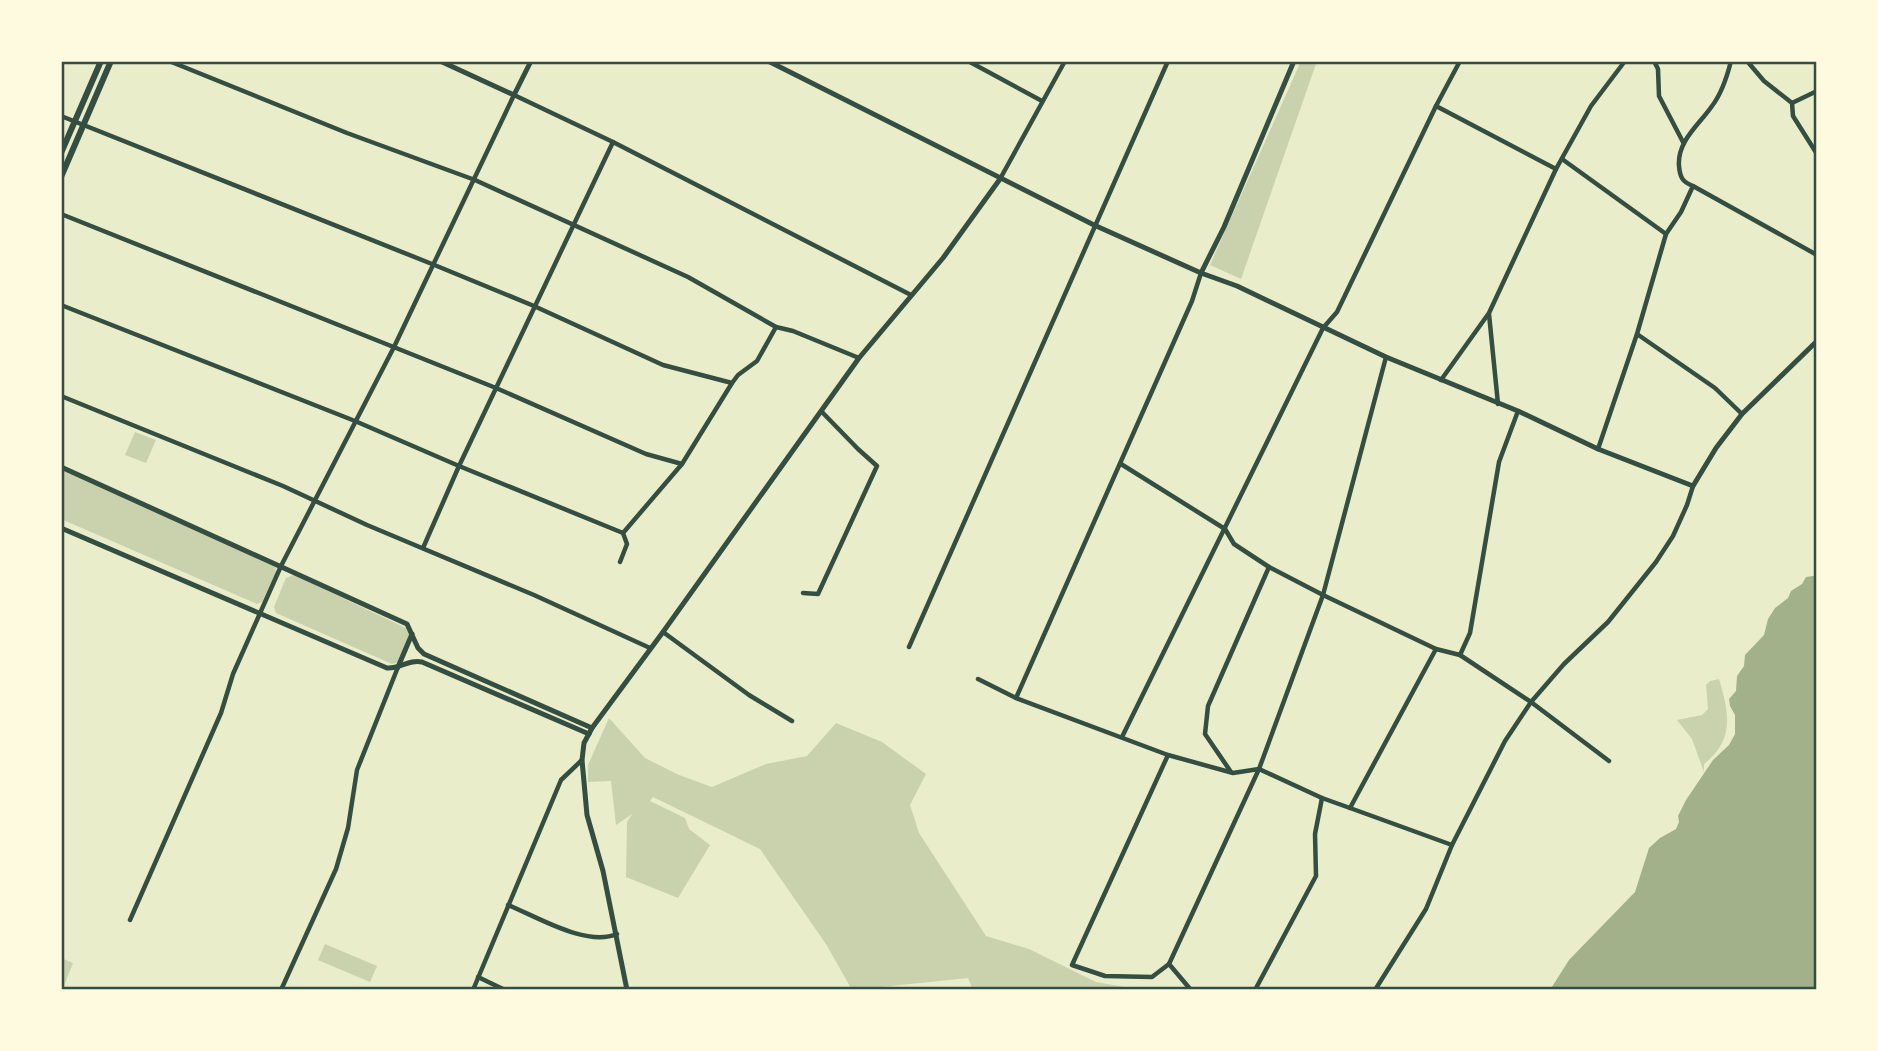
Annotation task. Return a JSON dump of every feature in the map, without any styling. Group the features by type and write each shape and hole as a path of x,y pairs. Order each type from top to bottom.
{"main road":[{"path":"61,153 101,61"},
{"path":"61,177 111,61"}],"street":[{"path":"169,61 347,133 475,180 688,277 776,327 793,331 859,358"},
{"path":"440,61 613,142 911,295"},
{"path":"130,920 221,713 233,674 281,566 394,346 531,61"},
{"path":"768,61 1094,225 1201,273 1237,286 1323,328 1518,411 1598,449 1693,486"},
{"path":"968,61 1042,101"},
{"path":"627,990 603,871 587,815 582,760 584,743 859,358 943,258 1000,179 1065,61"},
{"path":"909,647 1168,61"},
{"path":"1016,698 1121,464 1294,61"},
{"path":"1122,737 1323,328 1337,312 1460,61"},
{"path":"1441,380 1489,313 1556,169 1591,106 1625,61"},
{"path":"1654,61 1658,69 1659,96 1683,142"},
{"path":"1731,61 1714,105 1683,142 1678,161 1680,177 1685,184 1817,255"},
{"path":"1747,61 1764,81 1792,103 1793,116 1817,154"},
{"path":"1792,103 1817,91"},
{"path":"1436,106 1556,169"},
{"path":"61,116 534,306 663,365 732,383"},
{"path":"423,548 459,466 613,142"},
{"path":"1562,159 1666,234"},
{"path":"1598,449 1637,334 1666,234 1681,212 1693,186"},
{"path":"61,214 394,346 646,454 682,464"},
{"path":"61,305 355,421 623,533 627,544 620,562"},
{"path":"1489,313 1498,404"},
{"path":"623,533 682,464 732,383 757,361 776,327"},
{"path":"1637,334 1715,387 1742,414"},
{"path":"1375,990 1426,909 1452,845 1505,741 1531,702 1564,664 1608,622 1656,562 1673,536 1693,486 1716,447 1742,414 1817,341"},
{"path":"1168,755 1072,965 1105,976 1152,977 1169,964 1259,769 1323,595 1386,356"},
{"path":"61,396 317,500 367,525 650,648"},
{"path":"1460,655 1470,634 1499,462 1518,411"},
{"path":"803,593 818,594 877,466 822,412"},
{"path":"1121,464 1225,529 1234,544 1269,567 1436,649 1460,655 1531,702 1609,761"},
{"path":"61,467 407,624 418,648 424,654 591,731"},
{"path":"61,528 387,668 416,660 591,731"},
{"path":"1233,773 1205,734 1208,706 1269,567"},
{"path":"663,632 749,695 792,720"},
{"path":"281,990 336,869 348,828 357,770 412,634"},
{"path":"1350,808 1436,649"},
{"path":"387,668 392,681"},
{"path":"978,679 1016,698 1168,755 1233,773 1259,769 1322,798 1452,845"},
{"path":"473,990 561,780 582,760"},
{"path":"1255,990 1316,876 1315,834 1322,798"},
{"path":"508,905 585,937 607,938 617,934"},
{"path":"1169,964 1191,990"},
{"path":"478,977 505,990"}],"shaded area":[{"path":"1301,61 1317,61 1241,279 1210,265"},
{"path":"135,432 156,440 146,463 125,455"},
{"path":"61,469 275,566 276,572 262,602 257,604 61,519"},
{"path":"294,575 406,628 409,634 400,662 392,664 276,613 274,607 286,578"},
{"path":"1806,577 1817,578 1817,990 1550,990 1569,960 1635,892 1649,848 1676,829 1678,816 1686,800 1713,760 1729,745 1735,734 1735,715 1729,699 1736,691 1737,676 1744,666 1745,655 1764,635 1768,619 1775,608 1802,584"},
{"path":"1719,679 1727,725 1721,745 1704,764 1704,772 1692,739 1677,720 1702,715 1708,709 1706,685"},
{"path":"609,718 645,758 712,787 766,764 807,756 836,723 882,742 926,774 910,805 919,833 986,936 1029,949 1096,982 1141,990 973,990 968,978 852,990 826,944 760,849 653,797 650,801 685,818 689,829 710,845 678,898 626,877 627,822 632,814 616,825 611,781 588,782 588,765"},
{"path":"325,944 377,966 370,982 318,960"},
{"path":"61,958 73,963 64,986 61,985"}]}
